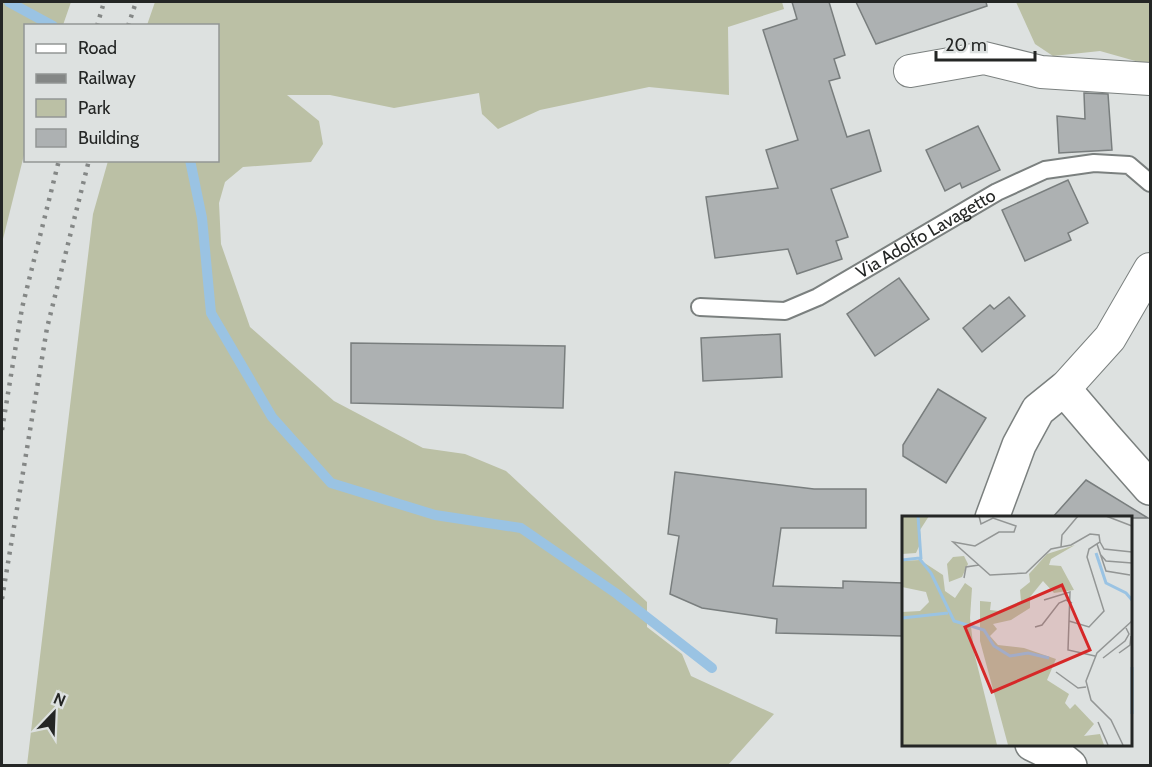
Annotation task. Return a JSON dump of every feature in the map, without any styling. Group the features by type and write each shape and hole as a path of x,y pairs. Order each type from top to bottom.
{"street":[{"path":"910,71 984,58 1041,72 1150,80"},
{"path":"993,516 1020,445 1038,410 1064,389 1110,338 1150,269"},
{"path":"1064,389 1150,488"},
{"path":"1036,746 1070,765"}],"lane":[{"name":"Via Adolfo Lavagetto","path":"700,307 785,311 818,297 997,192 1045,170 1094,164 1129,165 1150,183"}],"green space":[{"path":"2,2 71,2 63,24 24,24 24,155 2,243"},
{"path":"155,2 782,2 784,9 728,27 729,95 649,87 540,110 498,129 482,114 479,93 394,108 330,95 287,95 319,121 323,144 311,162 243,167 225,182 219,203 221,244 250,327 334,401 423,448 465,454 506,471 647,602 647,627 682,654 691,676 774,714 728,765 27,765 93,214 108,162 219,162 219,24 147,24"},
{"path":"1016,2 1150,2 1150,67 1100,51 1053,56 1035,44"}],"building":[{"path":"792,2 829,2 845,55 834,59 840,78 829,81 847,137 869,130 881,171 831,189 848,237 836,241 842,259 797,274 788,249 715,258 706,197 778,188 766,150 798,140 763,30 797,19"},
{"path":"856,2 986,2 987,6 876,44"},
{"path":"1084,93 1108,94 1112,150 1059,153 1057,116 1085,119"},
{"path":"978,126 1000,170 962,188 960,183 945,191 926,150"},
{"path":"1068,180 1088,223 1068,233 1071,240 1025,261 1002,210"},
{"path":"899,278 929,319 875,356 847,314"},
{"path":"1009,297 1025,316 982,352 963,328 990,305 994,309"},
{"path":"780,334 782,377 703,381 701,338"},
{"path":"351,343 565,346 563,408 351,403"},
{"path":"938,389 986,418 946,483 903,456 903,445"},
{"path":"675,472 814,489 866,489 866,528 781,528 773,586 843,588 843,581 902,583 902,636 776,633 777,619 702,608 670,594 679,536 668,534"},
{"path":"1086,480 1148,518 1131,518 1131,516 1054,516"}],"waterway":[{"path":"9,2 49,24"},
{"path":"190,162 202,218 211,313 272,417 331,483 435,515 521,528 617,594 712,668"}],"railway":[{"path":"98,24 104,2"},
{"path":"129,24 136,2"},
{"path":"2,430 22,308 58,162"},
{"path":"2,599 47,328 88,162"}]}
